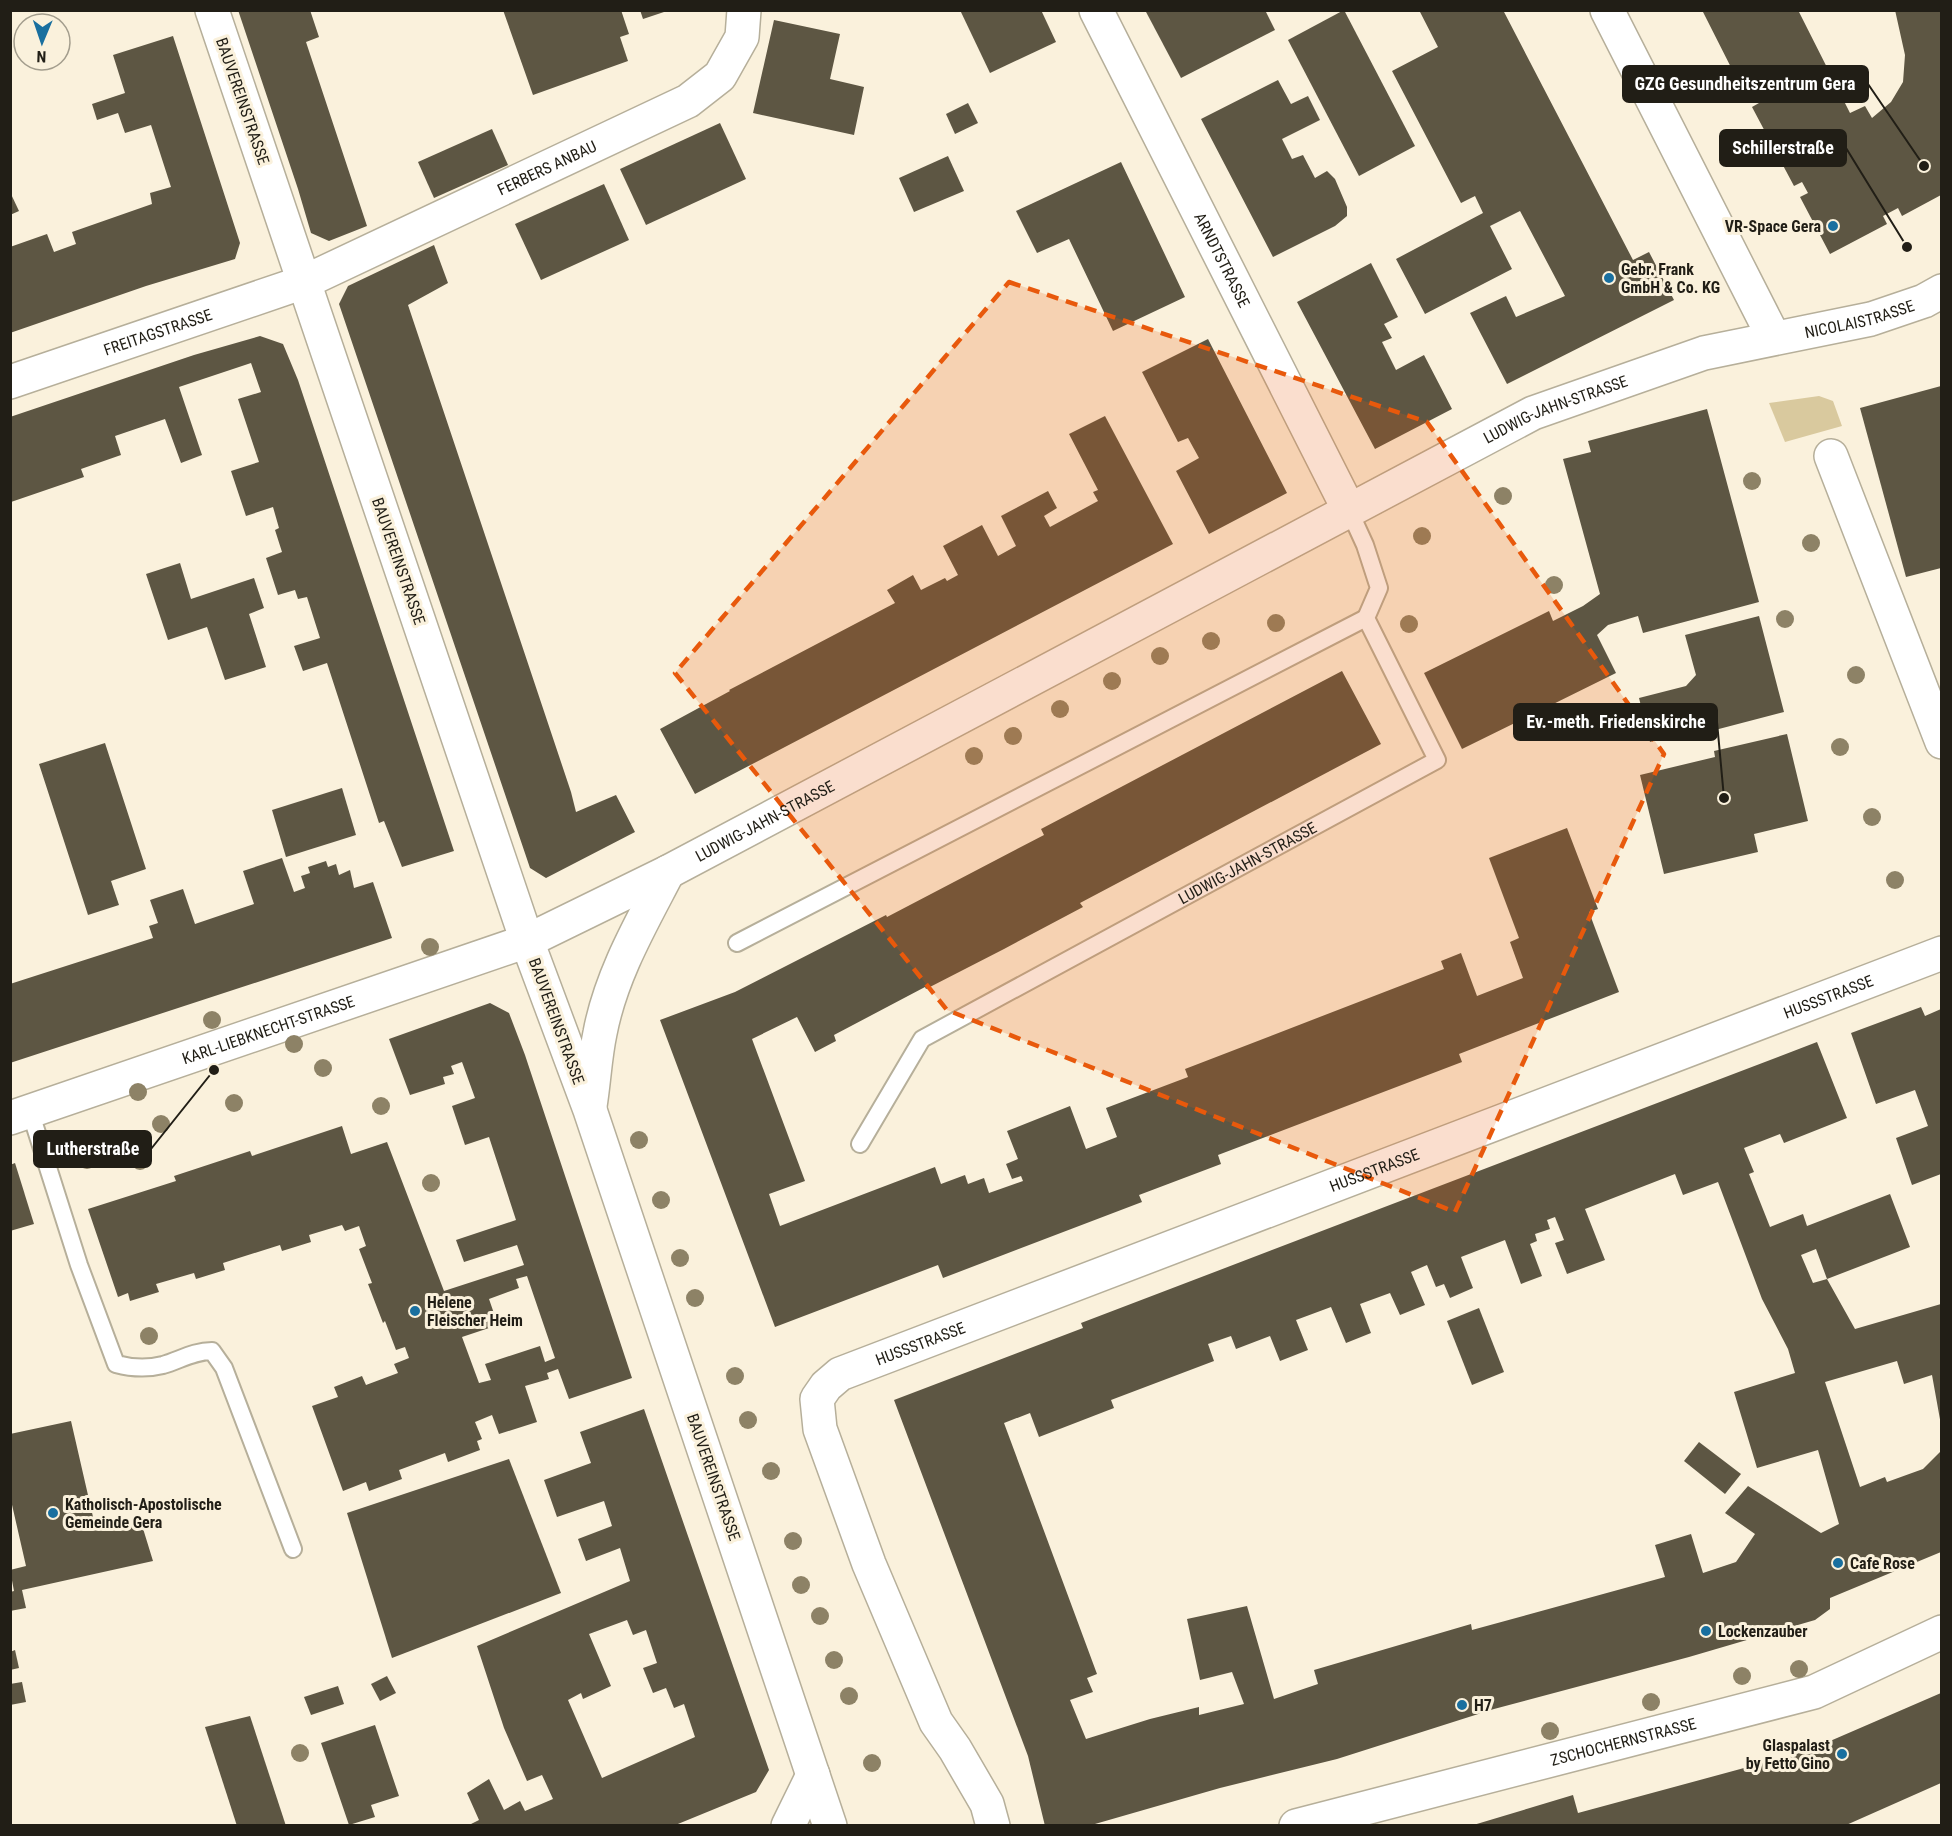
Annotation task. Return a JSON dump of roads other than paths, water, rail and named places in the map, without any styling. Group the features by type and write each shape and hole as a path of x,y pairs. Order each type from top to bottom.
{"street":[{"name":"BAUVEREINSTRASSE","path":"212,10 527,941 590,1110 830,1826"},
{"name":"FERBERS ANBAU","path":"304,282 688,101 720,76 742,37 744,10"},
{"name":"ARNDTSTRASSE","path":"1096,10 1349,510"},
{"path":"1607,10 1774,338"},
{"name":"FREITAGSTRASSE","path":"10,382 304,282"},
{"name":"NICOLAISTRASSE","path":"1774,338 1871,319 1924,301 1941,291"},
{"name":"LUDWIG-JAHN-STRASSE","path":"527,941 668,872 1533,414 1704,353 1774,338"},
{"path":"1831,456 1941,742"},
{"name":"BAUVEREINSTRASSE","path":"590,1110 600,1032 611,991 629,946 668,872"},
{"name":"KARL-LIEBKNECHT-STRASSE","path":"20,1114 527,941"},
{"name":"HUSSSTRASSE","path":"993,1826 987,1804 955,1749 936,1722 869,1564 820,1429 817,1399 826,1386 840,1374 1941,953"},
{"name":"ZSCHOCHERNSTRASSE","path":"1296,1826 1814,1692 1941,1632"},
{"path":"788,1826 813,1775"}],"lane":[{"path":"737,943 1366,618 1379,588 1365,545 1349,510"},
{"name":"LUDWIG-JAHN-STRASSE","path":"860,1144 922,1039 1437,760 1366,618"},
{"path":"20,1114 116,1364 132,1368 161,1366 200,1351 212,1351 224,1368 293,1549"}],"place":[{"name":"GZG Gesundheitszentrum Gera","path":"1924,166"},
{"name":"VR-Space Gera","path":"1833,226"},
{"name":"Schillerstraße","path":"1907,247"},
{"name":"Gebr. Frank GmbH & Co. KG","path":"1609,278"},
{"name":"Ev.-meth. Friedenskirche","path":"1724,798"},
{"name":"Lutherstraße","path":"214,1070"},
{"name":"Helene Fleischer Heim","path":"415,1311"},
{"name":"Katholisch-Apostolische Gemeinde Gera","path":"53,1513"},
{"name":"Cafe Rose","path":"1838,1563"},
{"name":"Lockenzauber","path":"1706,1631"},
{"name":"H7","path":"1462,1705"},
{"name":"Glaspalast by Fetto Gino","path":"1842,1754"}]}
